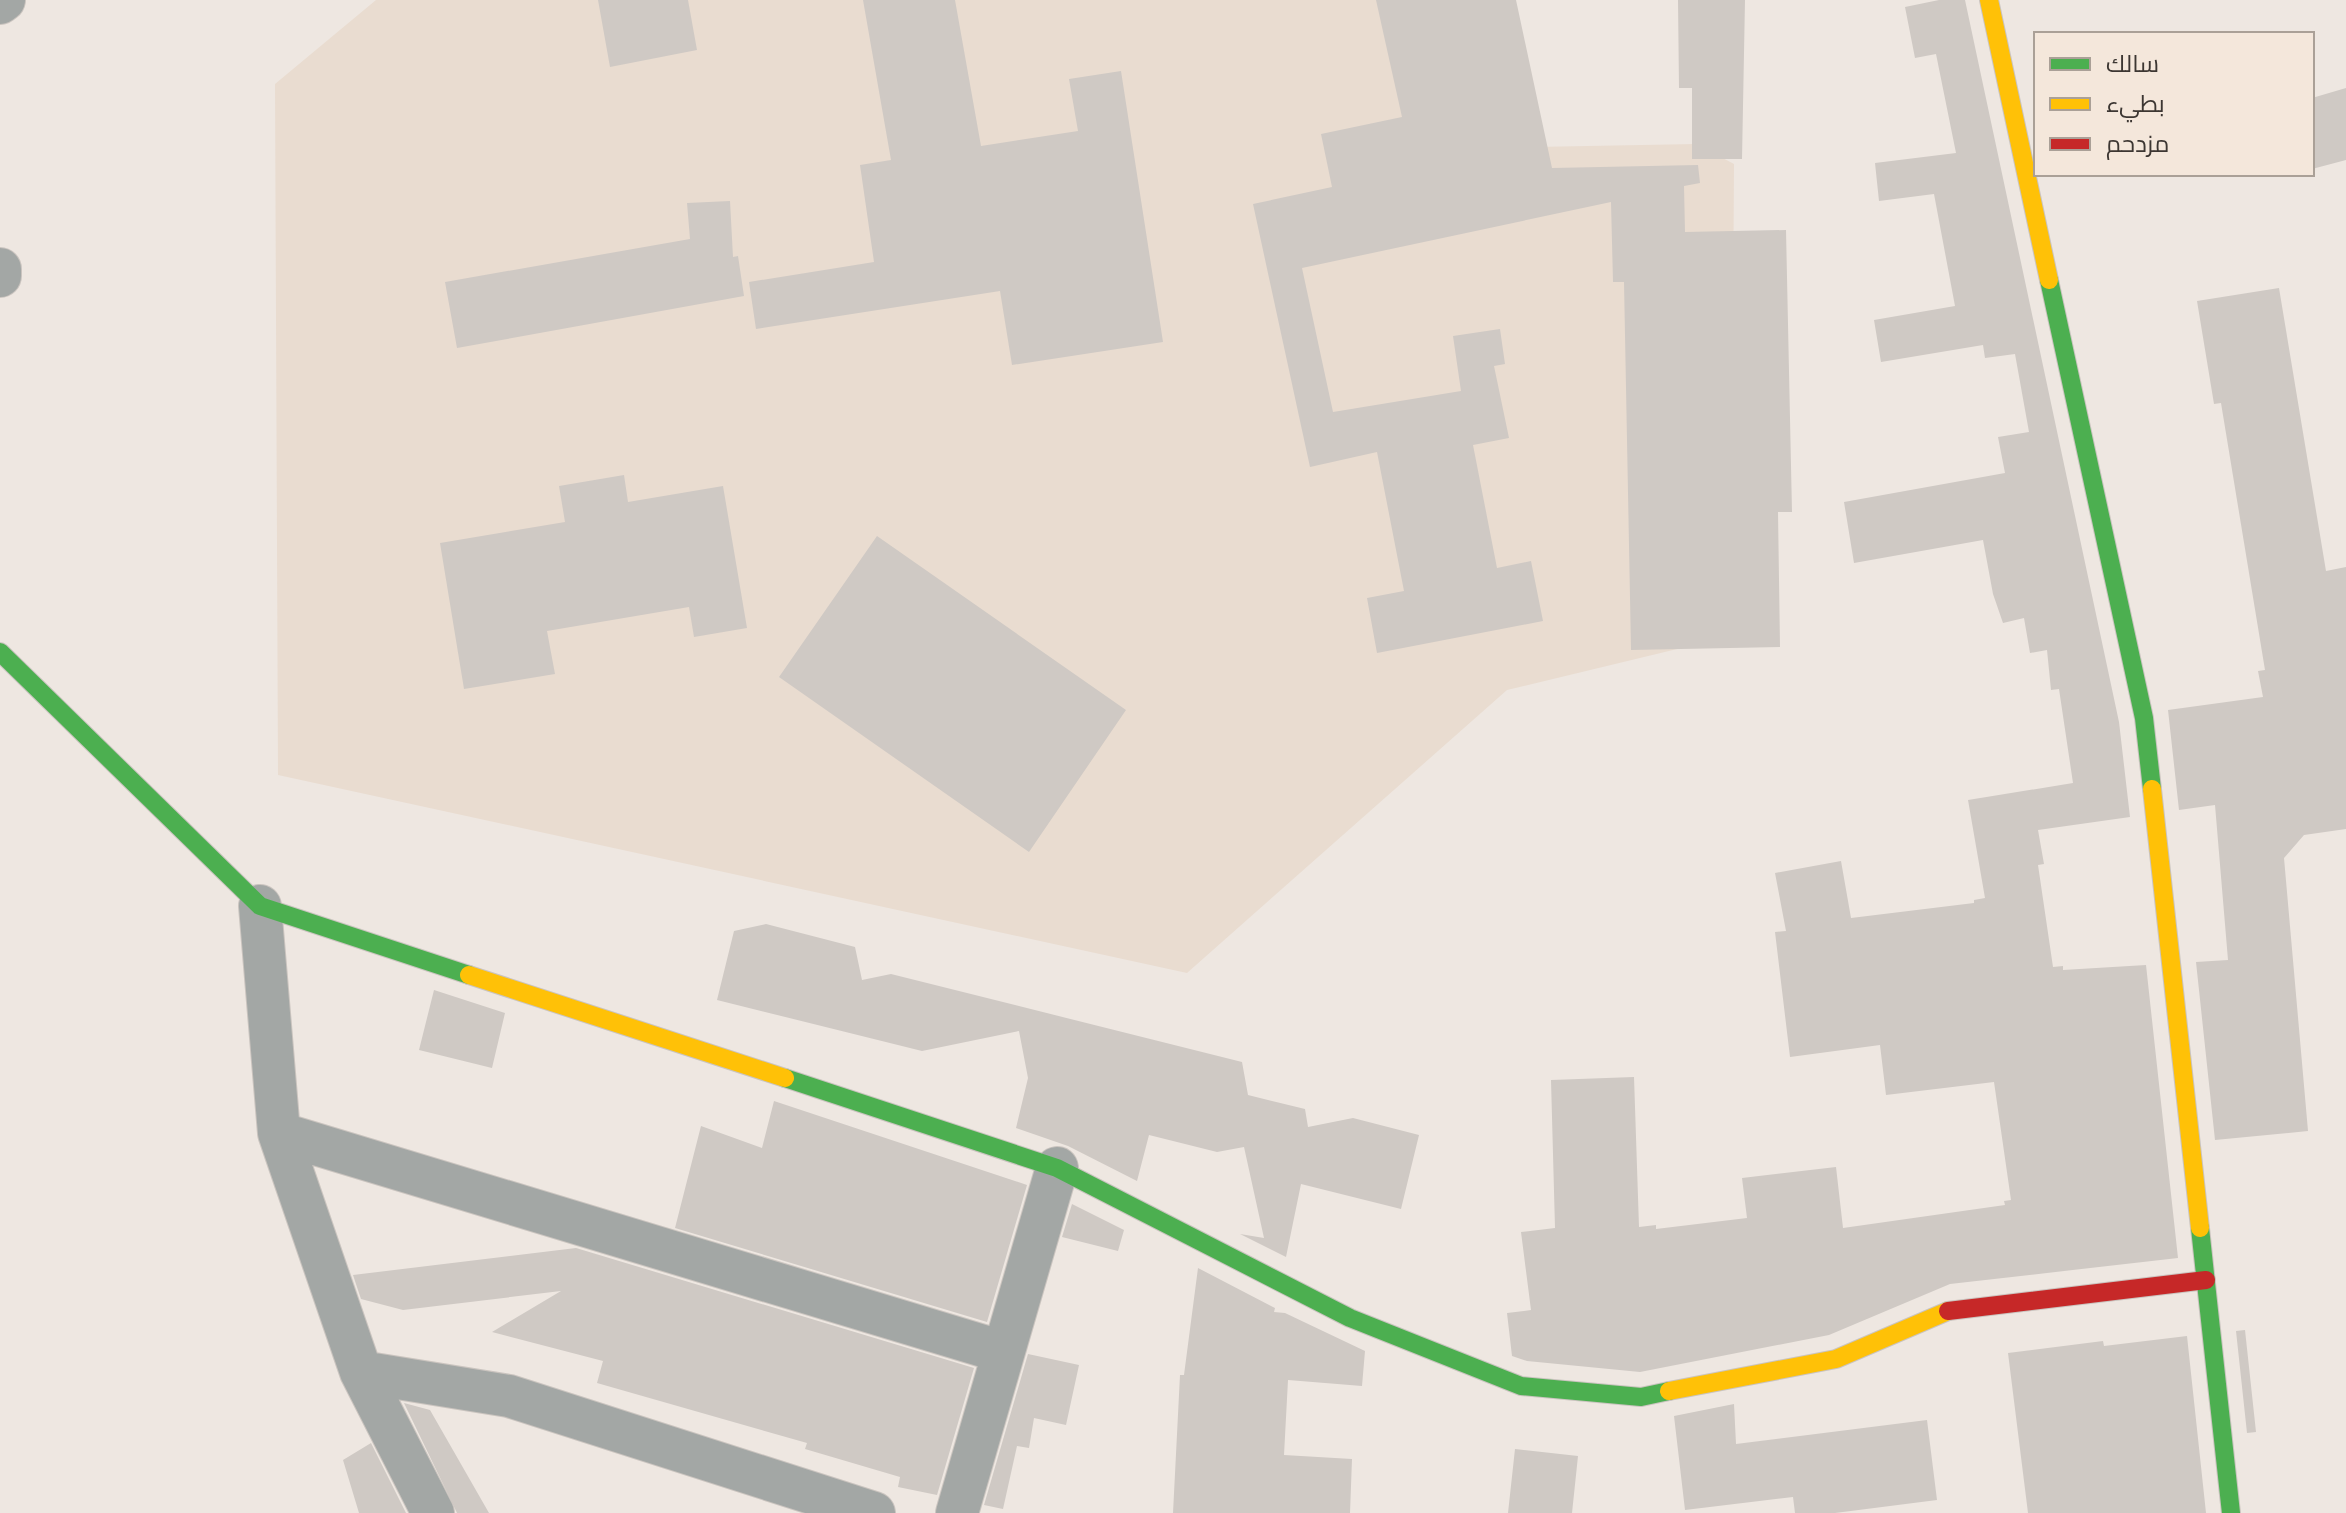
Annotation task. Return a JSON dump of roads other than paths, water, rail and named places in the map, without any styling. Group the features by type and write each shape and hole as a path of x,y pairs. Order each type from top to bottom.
{"street":[{"path":"1989,0 2144,718 2231,1513"},
{"path":"0,269 0,276"},
{"path":"0,652 260,906 1057,1168 1350,1318 1521,1386 1641,1397 1836,1359 1953,1309 2206,1280"},
{"path":"260,906 279,1133 361,1372 433,1513"},
{"path":"279,1133 1003,1352"},
{"path":"957,1513 1057,1168"},
{"path":"361,1372 509,1396 874,1513"}]}
